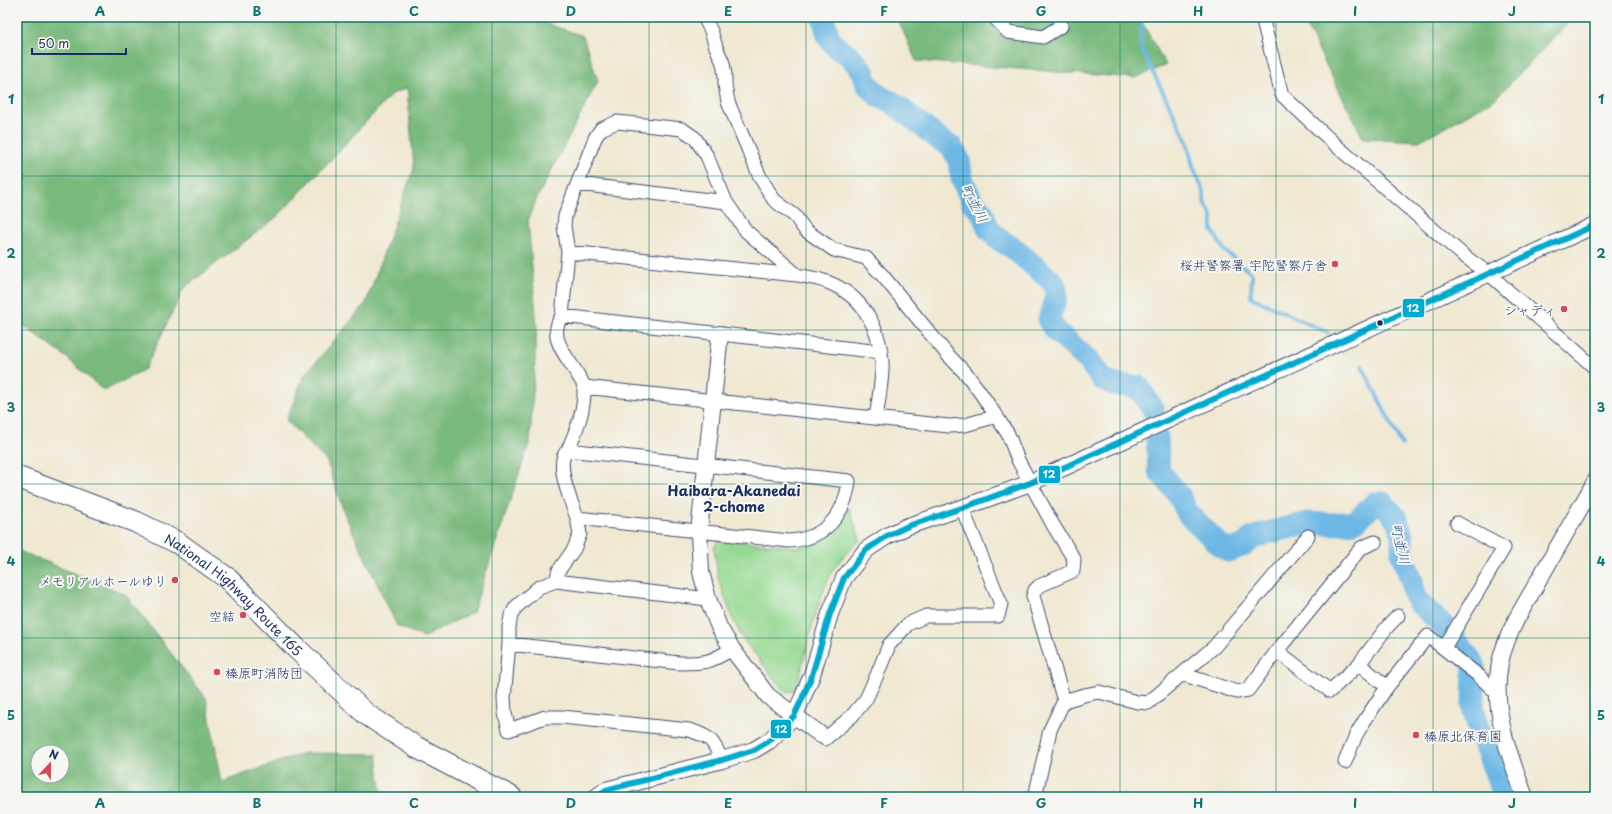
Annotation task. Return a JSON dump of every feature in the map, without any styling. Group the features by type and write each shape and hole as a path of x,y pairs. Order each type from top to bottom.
{"highway":[{"name":"National Highway Route 165","path":"17,477 136,522 178,543 227,578 296,648 366,714 416,747 511,797"}],"street":[{"path":"704,17 712,31 716,47 723,63 728,102 760,177 774,200 795,216 805,230 834,250 866,258 883,276 942,348 968,376 1008,434 1018,460 1052,525 1074,559 1073,571 1039,586 1035,590 1033,596 1064,701 1050,730 1035,797"},
{"path":"994,17 1008,32 1043,37 1061,26 1059,17"},
{"path":"1262,17 1282,95 1346,154 1464,256 1488,273 1595,368"},
{"path":"556,581 559,570 574,549 580,534 577,518 563,474 562,460 580,422 584,387 576,371 559,346 557,334 558,321 562,316 568,252 564,226 565,216 593,144 601,129 617,122 628,123 682,129 695,138 707,156 726,202 746,231 797,275"},
{"path":"578,184 726,202"},
{"path":"581,797 600,794 639,781 722,760 754,750 769,742 794,716 812,675 830,614 844,578 866,550 888,536 908,526 1030,483 1595,225"},
{"path":"568,252 797,275 826,282 841,288 855,298 869,315 878,334 883,364 876,418"},
{"path":"562,316 881,352"},
{"path":"720,334 699,532 701,572 708,599 719,628 732,649 768,696 825,739 852,716 866,699 889,645 908,624 926,616 998,616 1001,604 962,508"},
{"path":"584,387 949,426 965,425 997,416"},
{"path":"568,450 849,481 848,494 832,523 823,531 800,540 788,541 577,518"},
{"path":"1525,797 1514,769 1500,721 1498,694 1500,663 1508,635 1595,482"},
{"path":"1444,648 1504,548 1457,522"},
{"path":"1064,701 1099,692 1137,702 1148,703 1214,647 1308,536"},
{"path":"1182,674 1237,692 1248,690 1277,651 1361,548 1375,542"},
{"path":"708,599 556,581 539,587 516,607 511,616 508,627 509,644 504,698 505,713 509,730 545,718 562,717 689,730 707,735 715,746 722,760"},
{"path":"1277,651 1330,691 1359,664 1388,626 1398,616"},
{"path":"1345,762 1356,735 1387,687 1428,636 1479,676 1498,694"},
{"path":"509,644 679,663 703,663 714,660 732,649"},
{"path":"1359,664 1387,687"}],"green space":[{"path":"17,17 527,17 583,36 598,81 537,198 528,221 537,327 530,441 473,612 424,637 397,626 345,515 327,462 286,420 304,376 366,303 414,168 407,88 392,94 278,216 184,288 145,369 104,391 66,357 17,321"},
{"path":"897,17 1139,17 1166,65 1135,78 916,61"},
{"path":"1302,17 1574,17 1494,100 1419,141 1363,138"},
{"path":"849,507 860,540 842,558 833,570 821,597 798,682 793,691 785,692 742,638 732,617 718,578 714,547 720,539 793,547 809,545 824,538 836,528"},
{"path":"17,550 125,594 206,698 222,782 304,753 377,754 382,797 17,797"}],"waterway":[{"name":"町並川","path":"823,17 829,38 838,49 849,55 863,71 867,84 880,97 892,102 940,140 951,146 959,160 962,179 972,202 983,213 988,228 998,239 1013,248 1053,282 1056,297 1049,321 1057,332 1089,361 1102,379 1116,385 1139,387 1153,410"},
{"path":"1142,17 1141,48 1187,141 1193,167 1204,192 1204,202 1212,216 1212,230 1224,250 1252,274 1251,297 1328,333"},
{"path":"1362,366 1402,445"},
{"name":"町並川","path":"1157,437 1159,471 1179,495 1188,514 1228,551 1245,545 1251,539 1266,533 1308,523 1332,524 1355,522 1375,503 1383,503 1397,519 1402,536 1402,555 1412,581 1413,593 1418,602 1440,622 1474,664 1473,707 1480,733 1505,797"}],"transit line":[{"name":"12","path":"596,797 606,790 722,760 754,750 769,741 794,716 802,699 812,675 830,614 844,578 866,550 887,536 908,526 1030,483 1595,225"}],"place":[{"name":"桜井警察署 宇陀警察庁舎","path":"1335,264"},
{"name":"シャディ","path":"1564,309"},
{"name":"メモリアルホールゆり","path":"175,580"},
{"name":"空結","path":"243,615"},
{"name":"榛原町消防団","path":"217,672"},
{"name":"榛原北保育園","path":"1416,735"}],"district":[{"name":"Haibara-Akanedai 2-chome","path":"734,498"}]}
